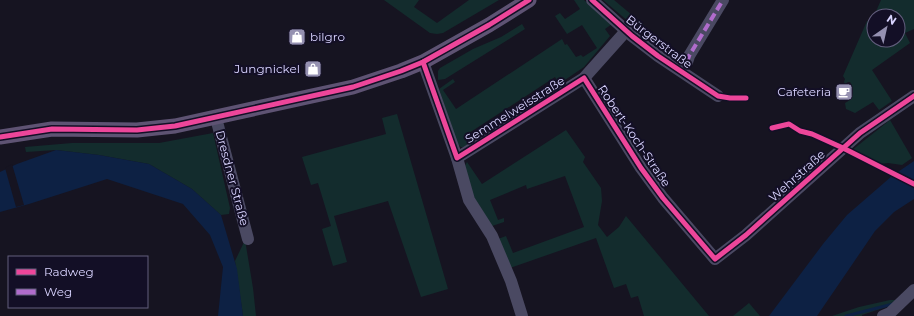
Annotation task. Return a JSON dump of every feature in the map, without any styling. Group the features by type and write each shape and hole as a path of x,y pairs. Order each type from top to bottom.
{"main road":[{"path":"0,137 52,129 137,130 175,126 353,87 395,74 423,62 489,25 529,0"}],"street":[{"name":"Bürgerstraße","path":"592,0 626,31 664,60 718,96"},
{"path":"687,62 689,56 723,0"},
{"name":"Semmelweisstraße","path":"457,158 584,78 626,31"},
{"path":"423,62 457,158 469,200 492,236 511,281 522,316"},
{"name":"Robert-Koch-Straße","path":"584,78 641,168 663,198 715,259"},
{"name":"Wehrstraße","path":"715,259 746,235 860,133 914,96"},
{"name":"Dresdner Straße","path":"216,118 248,239"},
{"path":"883,316 897,308 912,292"}],"green space":[{"path":"384,0 419,0 414,7 437,23 469,0 499,0 443,33 437,34 430,33"},
{"path":"574,0 584,0 612,24 605,29 610,36 584,67 559,84 555,77 466,135 471,144 466,147 461,147 457,144 439,89 453,79 455,82 443,90 456,109 562,39 565,45 567,44 576,57 581,55 583,57 597,48 582,25 567,34 555,16 560,13 565,19 580,9"},
{"path":"603,0 614,0 645,26 641,32"},
{"path":"881,0 914,0 914,29 906,33 906,8 878,8"},
{"path":"866,23 866,48 903,48 872,70 892,101 879,110 873,102 855,113 846,109 845,103 850,99 853,90 850,82 845,84 845,79 843,76"},
{"path":"522,24 525,29 445,79 438,80 438,71 440,68 473,49 501,37"},
{"path":"906,35 910,43 906,46"},
{"path":"397,114 448,289 421,297 388,201 334,216 347,262 333,266 322,229 331,226 318,183 311,185 302,157 386,134 382,118"},
{"path":"890,120 912,158 902,165 888,163 879,164 851,151"},
{"path":"566,130 585,157 583,162 601,188 602,201 598,225 607,237 619,227 626,216 709,316 644,316 638,296 631,298 626,284 614,288 596,238 510,268 498,239 506,236 513,253 584,227 565,176 527,189 526,185 490,200 498,220 504,218 504,222 492,226 465,185 464,167 467,162 482,184"},
{"path":"213,133 230,208 229,214 221,215 192,189 149,164 99,155 56,150 26,152 25,147 72,143 159,143"},
{"path":"245,240 256,316 243,316 235,261"},
{"path":"896,300 886,307 862,316 832,316 859,307"},
{"path":"749,303 760,316 733,316"}],"water":[{"path":"56,150 99,155 149,164 192,189 221,215 237,269 243,316 218,316 223,267 210,235 183,204 107,179 0,212 0,172 17,164"},
{"path":"914,161 914,199 894,212 875,231 817,316 769,316 823,244 847,215 892,176"}],"pier":[{"path":"12,164 24,205 16,207 5,168"}],"waterway":[{"path":"846,316 893,304"}],"marked path":[{"path":"687,62 689,56 723,0"}],"cycle path":[{"path":"0,137 52,129 137,130 175,126 353,87 423,62 489,25 529,0"},
{"path":"592,0 632,36 658,56 718,96 746,98"},
{"path":"423,62 457,158 584,78 641,168 663,198 715,259 746,235 860,133 914,96"},
{"path":"772,128 789,124 800,131 812,134 843,148 914,184"}],"place":[{"name":"bilgro","path":"297,37"},
{"name":"Jungnickel","path":"313,69"},
{"name":"Cafeteria","path":"844,92"}]}
